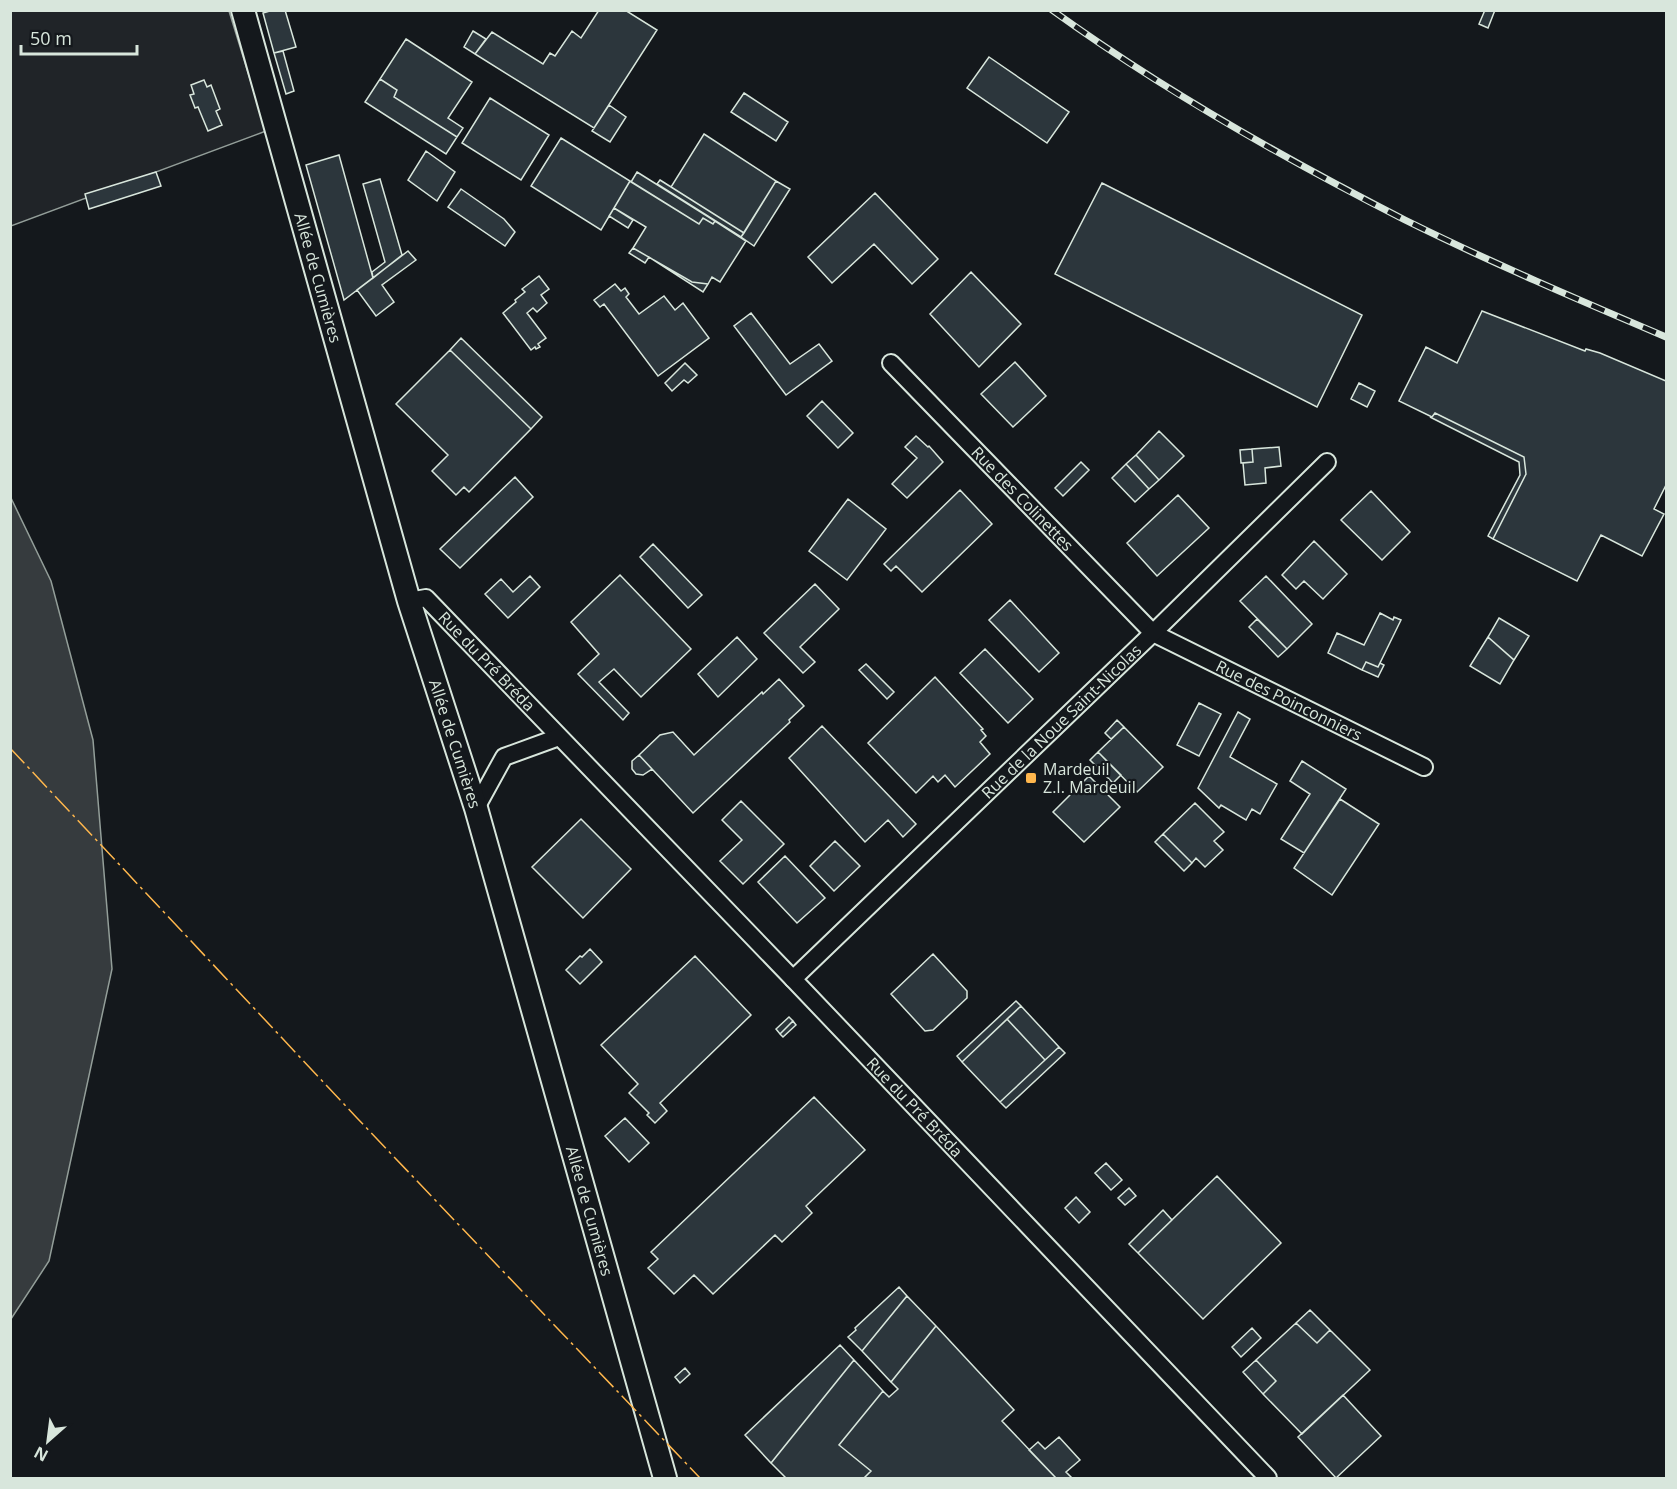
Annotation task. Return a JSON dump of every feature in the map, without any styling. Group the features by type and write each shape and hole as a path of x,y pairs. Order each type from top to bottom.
{"main road":[{"name":"Allée de Cumières","path":"243,10 409,601 476,808 665,1479"}],"street":[{"name":"Rue des Colinettes","path":"891,363 1153,633"},
{"name":"Rue de la Noue Saint-Nicolas","path":"794,979 1327,462"},
{"name":"Rue du Pré Bréda","path":"409,601 426,598 794,979 1268,1479"},
{"name":"Rue des Poinconniers","path":"1153,633 1424,767"},
{"path":"476,808 504,758 559,737"}],"shaded area":[{"path":"11,11 229,11 266,131 11,226"},
{"path":"11,498 51,581 93,740 112,969 49,1261 11,1319"}],"building":[{"path":"285,10 296,47 274,53 263,13"},
{"path":"599,10 625,10 657,30 594,128 475,54 492,32 543,64 550,53 555,56 572,31 581,38"},
{"path":"1485,10 1495,10 1488,28 1479,24"},
{"path":"473,31 486,39 475,54 464,47"},
{"path":"406,39 472,82 448,118 463,128 457,137 394,97 397,90 380,79"},
{"path":"283,51 294,91 286,94 274,53"},
{"path":"989,57 1069,112 1047,143 967,88"},
{"path":"380,79 397,90 394,97 457,137 446,154 365,102"},
{"path":"204,80 207,87 211,85 220,109 216,111 222,125 208,131 190,95 194,94 191,85"},
{"path":"744,93 788,122 776,141 731,112"},
{"path":"490,98 549,135 521,180 462,143"},
{"path":"609,105 626,117 610,142 592,131"},
{"path":"704,134 776,181 744,233 671,187"},
{"path":"561,138 630,181 601,230 531,186"},
{"path":"426,151 455,172 437,201 408,180"},
{"path":"339,155 373,278 344,300 306,165"},
{"path":"156,172 161,186 89,209 85,194"},
{"path":"637,172 715,221 713,224 703,218 699,224 631,182"},
{"path":"380,179 402,255 373,278 372,272 385,262 363,184"},
{"path":"660,180 744,233 741,237 657,184"},
{"path":"630,181 699,224 703,218 713,224 715,221 746,241 720,282 712,277 708,284 692,282 633,248 646,227 614,208"},
{"path":"776,181 790,189 754,246 741,237"},
{"path":"1102,183 1362,315 1317,407 1055,274"},
{"path":"461,189 504,219 515,232 505,246 448,207"},
{"path":"875,193 938,259 912,284 874,244 832,283 808,257"},
{"path":"614,208 633,220 628,228 609,216"},
{"path":"633,248 649,257 645,263 629,253"},
{"path":"408,251 416,260 382,285 394,302 376,316 357,290"},
{"path":"652,259 692,282 708,284 703,292"},
{"path":"971,272 1021,324 979,367 930,314"},
{"path":"539,276 549,289 541,295 547,303 537,312 533,308 527,313 546,338 538,344 540,347 531,350 503,313 525,292 522,289"},
{"path":"615,284 621,291 625,288 629,294 626,297 639,314 664,296 675,310 683,303 709,338 658,376 604,304 600,307 594,300"},
{"path":"1482,311 1585,351 1586,349 1600,353 1666,381 1666,485 1654,509 1664,514 1642,556 1601,535 1577,581 1493,539 1526,474 1524,457 1435,413 1432,417 1399,401 1426,347 1457,363"},
{"path":"751,313 790,364 819,344 832,361 786,395 734,326"},
{"path":"461,338 542,417 531,429 450,350"},
{"path":"450,350 531,429 469,492 464,487 456,495 432,471 448,455 396,404"},
{"path":"1015,362 1046,396 1013,427 981,394"},
{"path":"685,363 697,375 688,383 684,380 672,391 665,383"},
{"path":"1359,383 1375,391 1367,407 1351,399"},
{"path":"822,401 853,433 838,448 807,416"},
{"path":"1435,413 1524,457 1526,474 1493,539 1488,536 1520,475 1519,462 1430,417"},
{"path":"1159,431 1184,456 1159,480 1136,455"},
{"path":"916,436 929,446 943,462 907,498 892,484 917,458 905,447"},
{"path":"1279,447 1281,466 1265,468 1266,483 1245,485 1243,463 1253,462 1252,449"},
{"path":"1252,449 1253,462 1241,463 1240,450"},
{"path":"1136,455 1159,480 1149,489 1126,464"},
{"path":"1081,462 1089,470 1063,496 1055,488"},
{"path":"1126,464 1149,489 1135,502 1112,478"},
{"path":"515,477 533,497 460,568 440,549"},
{"path":"960,490 992,524 922,592 896,566 891,571 884,564"},
{"path":"1371,491 1410,532 1382,560 1341,520"},
{"path":"1178,495 1209,528 1157,576 1127,543"},
{"path":"848,499 886,529 847,580 809,551"},
{"path":"1314,541 1347,574 1323,599 1304,581 1296,589 1282,575"},
{"path":"653,544 702,595 688,608 640,557"},
{"path":"620,575 691,649 641,697 614,669 599,682 629,713 623,720 578,674 599,654 571,622"},
{"path":"530,576 540,587 508,618 485,594 501,579 513,592"},
{"path":"1266,576 1312,624 1287,649 1240,601"},
{"path":"815,584 839,609 800,647 815,662 803,673 764,633"},
{"path":"1010,600 1059,653 1039,672 989,620"},
{"path":"1380,613 1393,620 1394,617 1401,620 1378,667 1366,662 1362,670 1328,653 1337,633 1364,645"},
{"path":"1499,618 1529,636 1514,660 1488,637"},
{"path":"1257,619 1287,649 1278,657 1249,627"},
{"path":"737,637 757,659 718,697 698,674"},
{"path":"1488,637 1514,660 1500,684 1470,666"},
{"path":"985,649 1033,699 1008,723 960,673"},
{"path":"1366,662 1378,667 1380,663 1384,665 1378,677 1362,670"},
{"path":"866,664 894,692 887,699 859,670"},
{"path":"935,677 983,729 981,730 986,736 980,742 990,754 955,787 945,775 938,782 933,776 916,793 868,743"},
{"path":"779,679 804,706 789,720 790,722 693,813 639,755 660,735 673,732 694,755"},
{"path":"1199,703 1221,714 1199,756 1177,745"},
{"path":"1238,712 1250,719 1230,757 1277,784 1260,814 1252,809 1246,820 1221,805 1219,808 1198,788"},
{"path":"1117,720 1124,727 1111,739 1105,733"},
{"path":"822,726 916,824 903,837 888,820 865,842 789,758"},
{"path":"1124,727 1163,767 1137,792 1098,752"},
{"path":"1098,752 1121,775 1113,783 1090,760"},
{"path":"639,755 652,769 643,775 636,774 632,769 632,761"},
{"path":"1302,761 1346,789 1304,853 1281,839 1310,794 1290,781"},
{"path":"1089,776 1120,807 1084,842 1053,812"},
{"path":"1340,799 1379,824 1332,895 1294,868"},
{"path":"741,801 784,844 743,884 720,861 742,840 722,820"},
{"path":"1195,803 1224,832 1214,841 1223,850 1205,867 1196,858 1192,863 1163,834"},
{"path":"581,819 631,869 583,918 532,867"},
{"path":"1163,834 1192,863 1184,871 1155,842"},
{"path":"835,841 860,866 834,891 810,866"},
{"path":"785,856 825,898 797,923 758,882"},
{"path":"590,949 602,962 580,984 566,970"},
{"path":"933,954 967,991 967,998 933,1030 925,1031 891,994"},
{"path":"695,956 751,1015 660,1103 667,1111 655,1123 647,1115 649,1113 629,1093 638,1084 601,1045"},
{"path":"1016,1001 1021,1006 962,1062 957,1056"},
{"path":"1021,1006 1059,1047 1045,1060 1007,1019"},
{"path":"789,1017 793,1021 780,1034 776,1029"},
{"path":"1007,1019 1045,1060 1000,1102 962,1062"},
{"path":"793,1021 796,1025 783,1037 780,1034"},
{"path":"1059,1047 1065,1053 1006,1108 1000,1102"},
{"path":"814,1097 865,1150 806,1206 812,1213 782,1242 775,1235 713,1294 694,1275 674,1294 648,1268 658,1259 651,1252"},
{"path":"625,1118 649,1143 629,1162 605,1136"},
{"path":"1106,1163 1122,1180 1111,1190 1095,1173"},
{"path":"1217,1176 1281,1243 1203,1319 1138,1253"},
{"path":"1129,1188 1136,1196 1125,1205 1118,1198"},
{"path":"1076,1197 1090,1212 1079,1223 1065,1208"},
{"path":"1163,1210 1172,1220 1138,1253 1129,1244"},
{"path":"899,1287 907,1296 862,1351 848,1337"},
{"path":"907,1296 936,1326 891,1382 862,1351"},
{"path":"1310,1310 1330,1330 1317,1343 1296,1323"},
{"path":"1296,1323 1317,1343 1330,1330 1370,1370 1302,1434 1263,1394 1276,1381 1256,1360"},
{"path":"936,1326 1014,1410 1002,1421 1056,1478 864,1478 871,1471 839,1445 883,1391 889,1397 898,1389 891,1382"},
{"path":"1252,1328 1261,1338 1241,1357 1232,1347"},
{"path":"840,1345 854,1360 771,1463 745,1435"},
{"path":"854,1360 883,1391 839,1445 871,1471 864,1478 786,1478 771,1463"},
{"path":"1256,1360 1276,1381 1263,1394 1243,1372"},
{"path":"685,1368 690,1374 680,1383 675,1377"},
{"path":"1343,1395 1381,1436 1336,1478 1298,1437"},
{"path":"1059,1437 1080,1460 1066,1472 1072,1478 1056,1478 1029,1450 1038,1442 1045,1449"}],"railway":[{"path":"1052,10 1137,68 1224,122 1359,196 1469,251 1666,337"}],"power":[{"path":"10,748 357,1118 700,1478"}],"place":[{"name":"Mardeuil Z.I. Mardeuil","path":"1031,778"}]}
